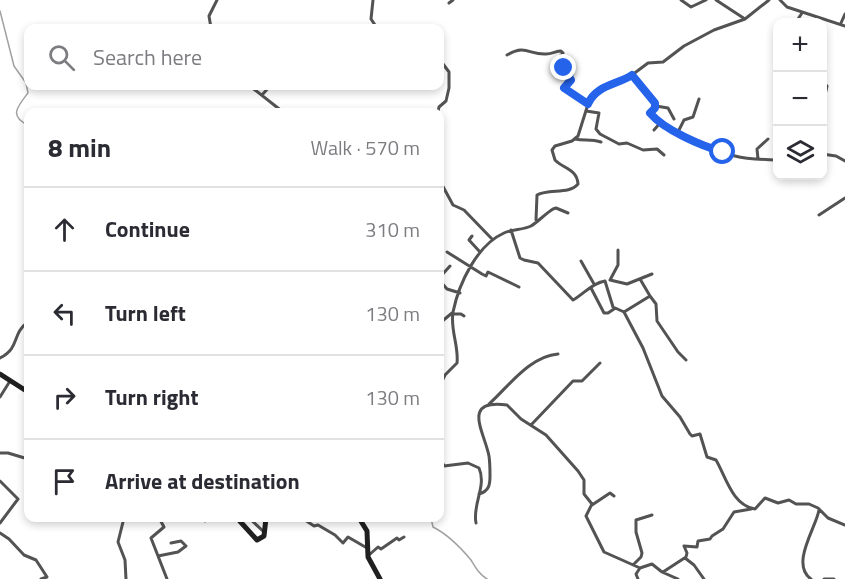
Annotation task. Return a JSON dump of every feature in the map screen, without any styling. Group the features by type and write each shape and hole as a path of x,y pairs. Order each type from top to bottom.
{"main road":[{"path":"0,374 24,390"},
{"path":"240,522 254,539 261,539 265,522"},
{"path":"361,522 367,531 368,556 380,579"}],"street":[{"path":"211,24 212,10 217,0"},
{"path":"373,0 370,19 374,24"},
{"path":"681,0 691,7 706,0"},
{"path":"716,0 745,19"},
{"path":"575,139 580,132 591,98 602,88 632,75 648,63 663,62 689,43 714,30 745,19 768,0"},
{"path":"780,0 787,7 802,13 843,25 845,14"},
{"path":"799,18 802,13"},
{"path":"507,55 516,50 530,50 546,55 561,51 559,58 562,66 570,72 571,80 564,88 588,104"},
{"path":"439,108 446,101 449,90 448,70 444,65"},
{"path":"632,75 656,106 668,108 675,119"},
{"path":"255,90 278,108"},
{"path":"262,95 266,90"},
{"path":"678,132 684,120 693,117 699,99"},
{"path":"656,106 650,114 678,132 734,156 773,160"},
{"path":"586,111 599,113 596,129 600,134 619,144 627,143 643,150 656,148 664,155"},
{"path":"654,130 661,123"},
{"path":"536,220 537,195 550,190 574,188 578,184 574,173 557,163 551,152 555,146 575,139 601,142"},
{"path":"758,159 757,149 768,139"},
{"path":"827,155 845,161"},
{"path":"444,188 453,205 464,210 492,239"},
{"path":"819,215 845,198"},
{"path":"444,380 458,361 453,334 453,314 469,266 492,239 511,230 530,226 555,208 568,213"},
{"path":"511,230 520,258 524,261 538,263 573,299 592,286 605,281 627,284 652,274"},
{"path":"472,236 469,240 480,252"},
{"path":"610,280 618,264 618,250"},
{"path":"447,252 485,276 488,272 519,287"},
{"path":"581,261 604,313 609,313 614,309"},
{"path":"444,274 450,266"},
{"path":"640,279 656,304 657,321 686,360"},
{"path":"605,281 614,309"},
{"path":"444,285 447,289 460,293"},
{"path":"624,312 650,296"},
{"path":"614,309 624,312 643,348 662,396 680,417 691,435 700,434 707,457 716,460 733,494 742,504 752,508"},
{"path":"444,320 453,314 464,316"},
{"path":"0,358 12,351 24,325"},
{"path":"479,494 487,490 490,484 490,464 477,419 481,409 503,393 511,381 524,370 551,355 558,354"},
{"path":"530,426 569,384 573,381 582,381 600,363"},
{"path":"0,397 10,381"},
{"path":"489,404 509,406 530,426 546,435 582,477 583,492 592,505"},
{"path":"0,453 24,458"},
{"path":"444,465 468,463 476,466 482,477 474,514 476,523"},
{"path":"0,481 18,499 0,523"},
{"path":"614,496 610,493 592,505 586,515 604,552 640,568"},
{"path":"662,572 685,558 687,553 684,546 697,547 698,541 711,539 723,529 734,512 744,512 757,507 765,498 778,502 789,500 796,504 806,503 819,509 828,518 845,525"},
{"path":"811,579 804,569 804,551 806,541 814,531 819,509"},
{"path":"634,564 642,553 636,532 636,520 652,515"},
{"path":"123,522 118,542 126,567 126,579"},
{"path":"161,522 164,527 151,537 167,579"},
{"path":"253,522 264,532"},
{"path":"308,522 314,526 318,525 342,542 348,537 367,548"},
{"path":"0,533 24,555 36,560 46,577 41,579"},
{"path":"368,556 378,547 381,549 389,542 397,538 399,541 404,537"},
{"path":"158,556 178,552 186,546 181,541 171,543"},
{"path":"685,558 694,565 704,579"},
{"path":"639,579 636,574 640,568 652,564 662,572 678,579"},
{"path":"824,579 834,579"}],"waterway":[{"path":"0,11 14,66 24,80"},
{"path":"24,123 18,118 17,111 28,93 27,90"},
{"path":"432,522 433,527 458,546 487,579"}],"route":[{"path":"564,68 570,72 571,80 564,88 588,104 602,88 632,75 655,103 655,108 650,112 654,118 668,128 723,152"}]}
